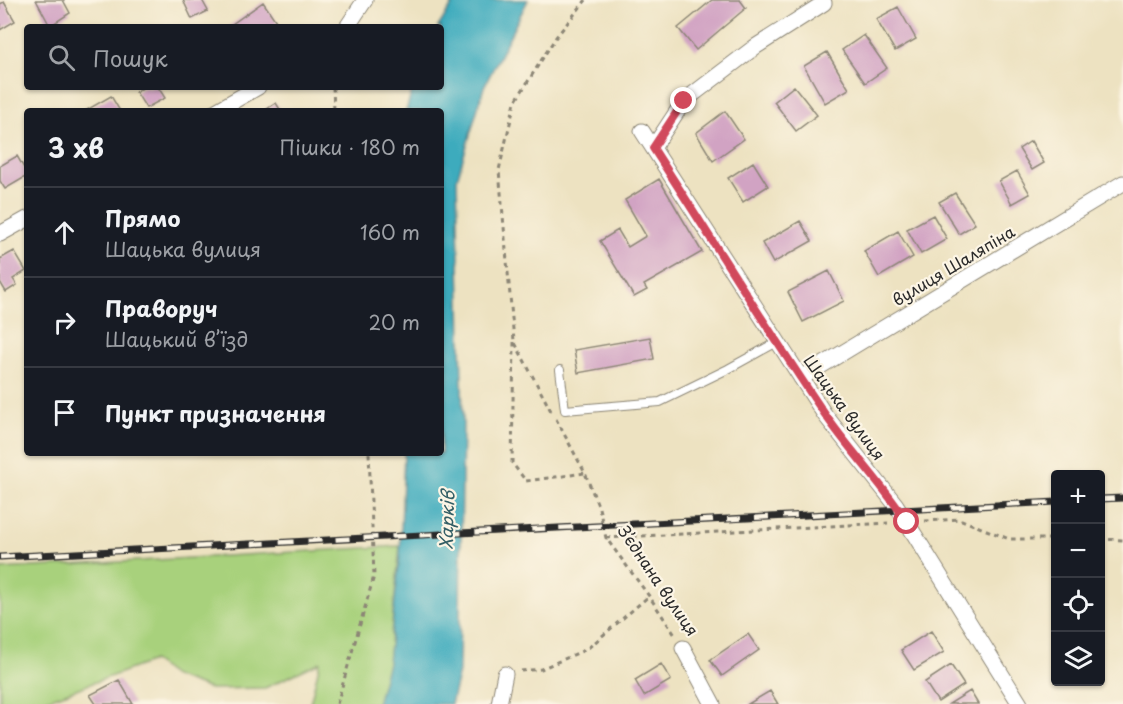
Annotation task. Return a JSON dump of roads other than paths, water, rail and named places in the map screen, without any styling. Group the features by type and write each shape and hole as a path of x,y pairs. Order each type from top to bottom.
{"street":[{"path":"349,24 365,0"},
{"path":"653,148 684,101 755,47 824,3"},
{"path":"221,108 253,90"},
{"name":"Шацька вулиця","path":"642,131 825,415 896,505 1020,704"},
{"name":"вулиця Шаляпіна","path":"801,378 1123,183"},
{"path":"0,234 24,221"},
{"name":"З’єднана вулиця","path":"683,648 713,704"},
{"path":"499,704 505,674"}],"lane":[{"path":"560,370 566,410 660,402 777,342"}],"water":[{"name":"Харків","path":"455,0 528,0 484,87 457,179 463,423 459,672 451,704 377,704 388,663 400,555 404,456 444,456 444,108 407,108 412,90 444,90 444,24 440,24"}],"railway":[{"path":"1105,499 1123,498"},
{"path":"0,557 1051,502"}]}
